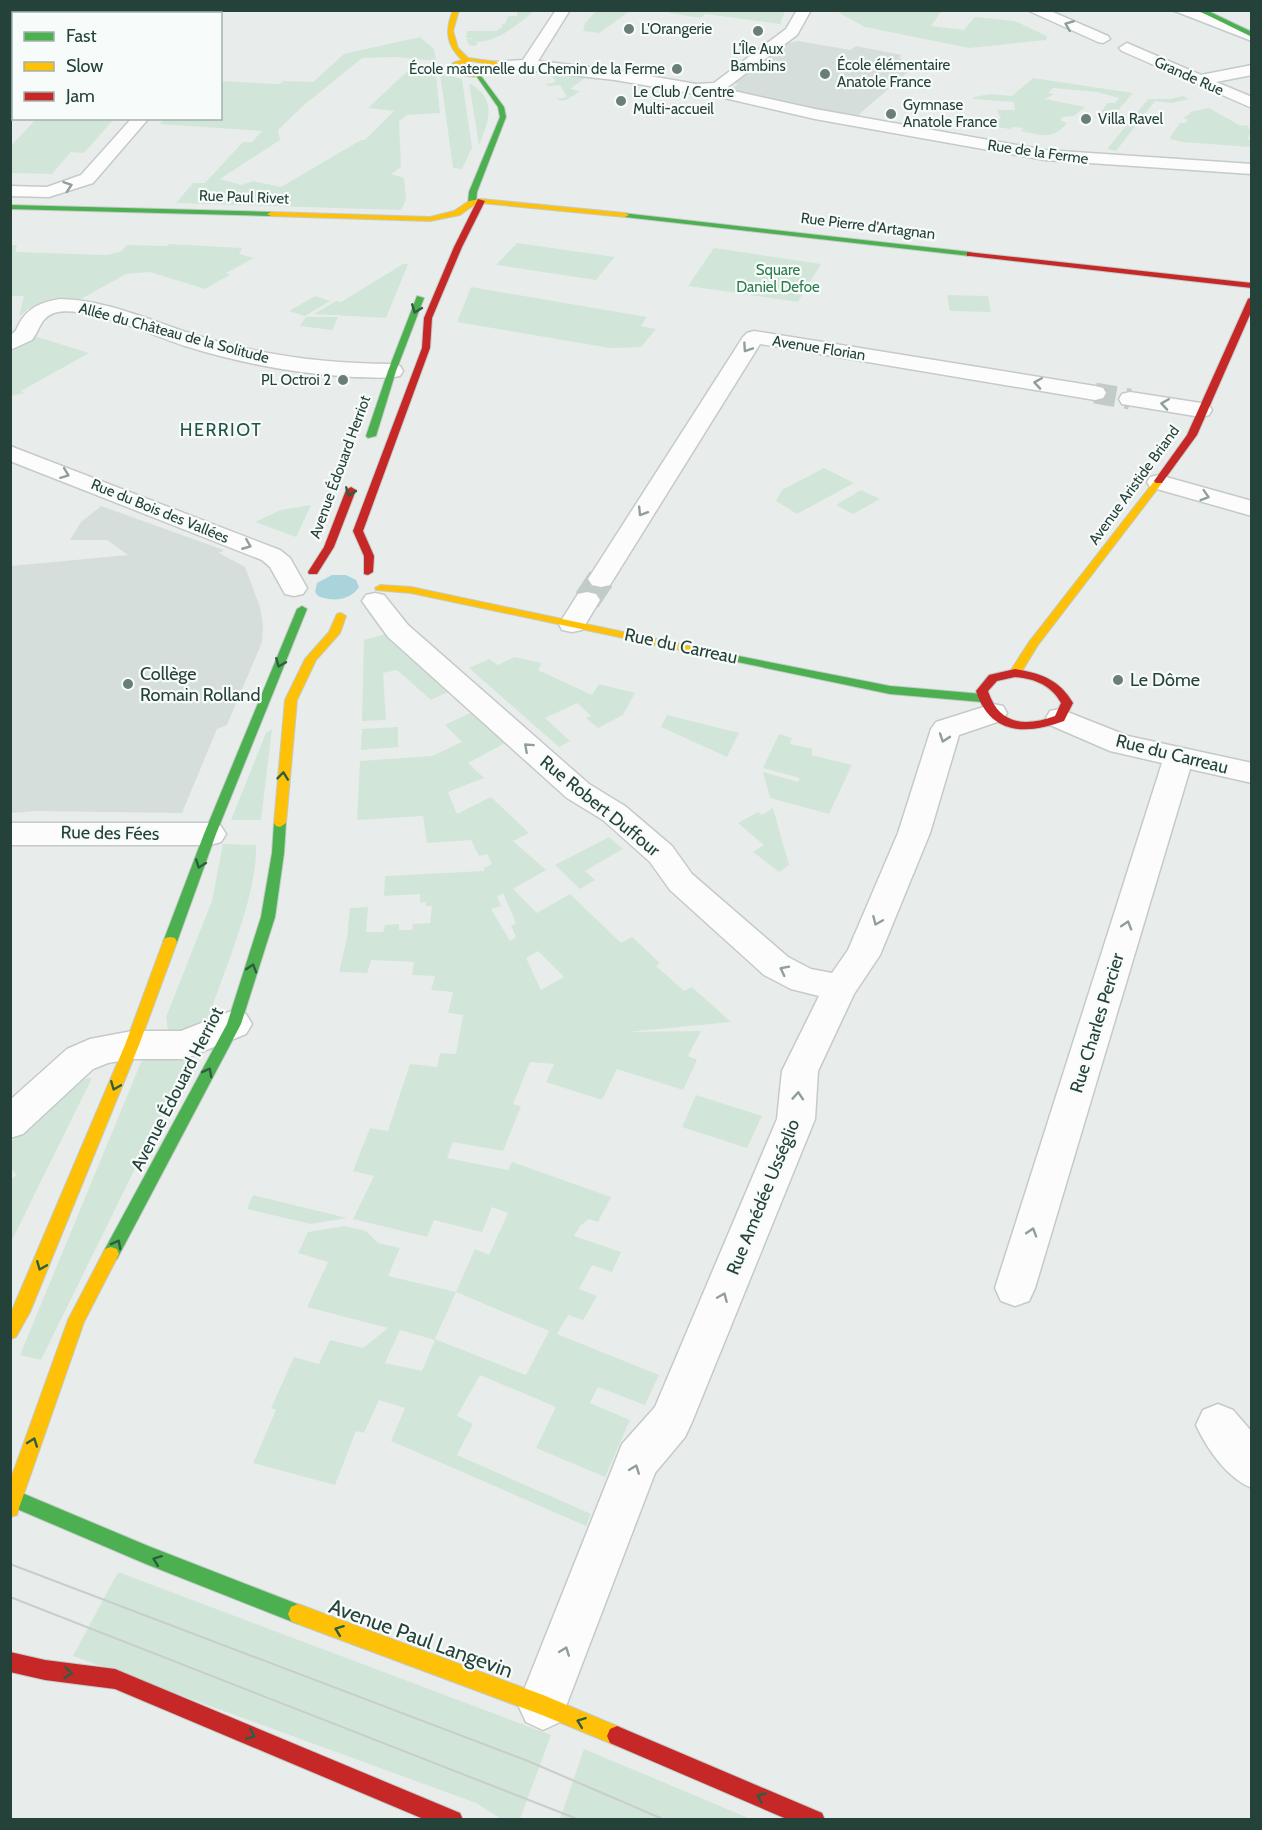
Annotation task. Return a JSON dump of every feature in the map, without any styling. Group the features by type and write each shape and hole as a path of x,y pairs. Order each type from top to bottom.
{"street":[{"path":"456,10 447,34 451,46 466,60"},
{"path":"528,65 563,10"},
{"name":"Grande Rue","path":"1034,10 1103,39 1099,43 1104,46 1127,48 1251,103"},
{"path":"1179,10 1251,36"},
{"path":"1202,10 1251,36"},
{"path":"1202,10 1251,29"},
{"path":"720,90 792,33 803,11"},
{"path":"466,60 486,60 498,65 495,70 478,75 464,74 453,69 455,64 466,60"},
{"name":"Rue de la Ferme","path":"498,65 528,65 632,77 696,89 720,90 815,114 1045,154 1251,169"},
{"path":"1200,80 1251,70"},
{"name":"Avenue Édouard Herriot","path":"11,1501 76,1320 234,1024 268,916 278,852 281,793 291,700 311,659 363,595 369,556 358,531 426,348 428,318 476,202 473,192 503,117 501,107 478,75"},
{"path":"10,191 49,192 87,179 139,120"},
{"name":"Rue Paul Rivet","path":"10,207 430,219 457,213 476,202"},
{"name":"Rue Pierre d'Artagnan","path":"476,202 651,218 1251,286"},
{"path":"430,219 441,227 442,234"},
{"name":"Avenue Édouard Herriot","path":"367,450 392,371 424,288"},
{"name":"Avenue Aristide Briand","path":"1015,673 1033,644 1160,482 1192,435 1251,299"},
{"name":"Allée du Château de la Solitude","path":"10,344 25,336 30,318 42,310 59,305 81,306 194,342 263,360 331,369 392,371"},
{"name":"Avenue Florian","path":"572,624 754,337 1095,393"},
{"name":"Avenue Édouard Herriot","path":"392,371 404,374 405,378 388,419 392,437"},
{"path":"1130,399 1201,410"},
{"name":"Rue du Bois des Vallées","path":"10,453 271,555 281,562 309,607"},
{"name":"Avenue Édouard Herriot","path":"314,572 329,546 358,472"},
{"path":"1160,482 1251,509"},
{"path":"10,1331 22,1312 132,1045 210,834 309,607 305,576 337,566"},
{"name":"Rue du Carreau","path":"309,607 363,595 411,590 854,684 987,706"},
{"name":"Rue Robert Duffour","path":"363,595 398,631 578,791 614,813 662,854 681,882 776,966 802,980 840,988"},
{"path":"1015,673 1039,677 1059,688 1067,703 1060,718 1041,726 1028,726 1002,720 987,706 982,691 993,678 1015,673"},
{"name":"Rue Amédée Usséglio","path":"543,1705 638,1459 670,1422 796,1119 800,1071 840,988 863,955 914,833 946,729 987,706"},
{"name":"Rue du Carreau","path":"1060,718 1120,744 1178,759 1251,773"},
{"name":"Rue Charles Percier","path":"1015,1288 1178,759"},
{"name":"Rue des Fées","path":"10,834 210,834"},
{"path":"10,1123 81,1059 103,1049 132,1045 184,1045 234,1024"},
{"path":"1218,1425 1251,1466"},
{"name":"Avenue Paul Langevin","path":"11,1501 146,1556 393,1651 543,1705 814,1820"},
{"path":"10,1662 45,1670 115,1679 453,1820"}],"shaded area":[{"name":"École élémentaire Anatole France","path":"798,41 851,50 856,46 902,55 899,58 916,65 856,117 729,90 738,84 731,83 788,43"},
{"name":"Collège Romain Rolland","path":"101,506 224,550 219,553 245,567 260,607 263,625 262,642 227,725 217,729 182,813 38,811 11,813 11,566 128,555 107,540 70,540 81,522"}],"green space":[{"path":"669,10 785,11 780,24 705,14 701,18 669,13"},
{"path":"842,10 941,12 931,26 964,30 975,17 1015,21 1047,36 1046,40 969,48 865,27 839,13"},
{"path":"517,11 534,11 499,36 475,42 478,44 474,46 469,45 466,39 474,39 466,38 467,31 496,31 506,23 508,16 517,16"},
{"path":"596,11 630,11 599,33 583,31 585,23"},
{"path":"420,37 434,49 436,61 395,57 362,58 303,106 278,130 280,140 220,179 241,185 253,181 281,187 361,140 365,140 394,111 368,108 413,66 435,65 440,113 407,115 399,121 401,167 391,174 404,178 406,200 401,210 176,203 193,183 205,183 243,142 252,142 262,131 159,124 164,120 222,120 222,81 280,84 283,81 313,82 344,54"},
{"path":"551,69 602,76 597,80 585,78 570,89 580,91 562,101 556,99 567,97 560,85 548,86 546,84 556,82 549,72 537,73 536,71"},
{"path":"440,73 462,79 472,148 462,169 453,168"},
{"path":"1033,78 1133,93 1113,116 1100,114 1107,103 1115,103 1119,98 1097,92 1053,88 1048,93 1054,94 1045,99 1085,107 1074,116 1063,117 1060,120 1067,123 1062,129 1046,135 1021,131 1023,128 1010,129 991,124 990,119 1001,119 997,110 1015,110 1014,102 974,99 974,97 990,94 1012,96"},
{"path":"469,83 478,89 488,103 488,119 479,145"},
{"path":"1183,96 1189,99 1172,103 1155,101 1116,151 1107,149 1148,99 1170,99"},
{"path":"1209,108 1239,125 1250,126 1248,127 1251,131 1248,139 1251,140 1250,147 1170,139 1180,123 1188,120 1183,118 1191,113 1189,112"},
{"path":"35,120 113,120 84,153 71,152 52,174 11,173 11,146"},
{"path":"517,243 615,257 596,280 496,265"},
{"path":"169,244 242,248 239,254 254,258 226,273 230,275 205,289 150,272 126,274 79,300 44,303 29,308 19,317 24,296 11,296 11,245 17,245 15,252 107,255 122,251 127,245 167,246"},
{"name":"Square Daniel Defoe","path":"714,248 821,264 798,302 688,286"},
{"path":"403,264 408,264 386,318 314,314 336,301 341,302"},
{"path":"471,287 647,317 641,326 656,329 641,347 610,348 457,322"},
{"path":"947,295 988,296 991,312 950,311"},
{"path":"315,296 330,301 305,316 289,311"},
{"path":"306,317 338,317 332,330 300,326"},
{"path":"11,330 89,353 21,391 24,393 11,396"},
{"path":"824,468 854,483 797,514 776,501 782,490"},
{"path":"861,490 880,499 853,514 836,505"},
{"path":"311,505 296,537 255,522 281,510"},
{"path":"386,634 450,691 431,700 397,670 383,673 386,720 362,721 364,640"},
{"path":"514,657 542,663 538,670 592,695 599,684 635,693 623,715 598,728 586,718 591,716 577,703 545,718 570,741 559,747 469,668 489,659 498,665"},
{"path":"472,712 505,743 468,763 484,778 448,792 457,814 491,797 529,833 513,841 546,870 513,889 537,913 570,894 621,943 632,937 660,963 656,966 684,991 692,987 731,1022 628,1032 701,1031 688,1056 697,1060 683,1090 617,1069 602,1100 546,1082 554,1064 530,1062 513,1104 521,1106 503,1151 453,1142 447,1158 508,1170 512,1162 611,1197 598,1222 589,1219 580,1226 574,1236 621,1252 612,1272 592,1265 579,1289 597,1296 583,1320 568,1315 557,1334 659,1375 645,1405 598,1387 590,1403 630,1420 605,1477 536,1448 556,1407 480,1375 457,1416 473,1424 457,1455 591,1514 586,1526 391,1441 405,1408 379,1400 364,1433 356,1431 335,1485 253,1463 276,1410 271,1408 294,1357 319,1364 330,1340 363,1348 388,1328 307,1307 328,1262 298,1253 308,1232 345,1226 366,1231 378,1243 400,1248 388,1276 456,1292 475,1249 489,1255 508,1213 492,1207 482,1232 434,1220 427,1237 353,1219 374,1176 353,1171 370,1128 388,1131 410,1064 437,1067 440,1053 456,1054 463,1015 448,1013 453,992 431,990 435,976 412,975 414,962 371,960 367,973 339,972 347,938 350,908 368,907 366,932 383,932 385,925 399,924 399,930 412,930 413,924 430,923 432,906 426,906 426,902 420,903 420,894 384,896 385,876 484,871 484,868 492,864 487,854 479,856 471,840 427,843 423,816 357,820 360,761 432,756 462,742 445,725","holes":["503,893 516,923 511,926 516,937 510,941 491,909 501,906 497,897","538,951 564,977 541,990 526,958","456,1292 549,1331 526,1375 435,1339","400,1330 435,1340 422,1371 385,1363"]},
{"path":"667,715 739,733 727,757 661,727"},
{"path":"398,727 398,747 361,750 362,729"},
{"path":"272,729 261,820 231,820 266,733"},
{"path":"779,734 792,738 790,744 813,749 811,755 852,765 829,814 770,798 763,772 798,782 800,778 763,768"},
{"path":"773,808 789,865 779,872 753,852 764,845 738,823 758,812 762,815"},
{"path":"609,837 623,849 585,871 595,880 580,889 555,865"},
{"path":"223,844 256,845 255,865 246,910 207,1021 185,1034 168,1031 166,1017 212,901"},
{"path":"190,1057 41,1360 20,1355 142,1060"},
{"path":"92,1078 11,1242 10,1179 17,1175 11,1169 11,1142 68,1081"},
{"path":"696,1095 762,1116 747,1148 682,1127"},
{"path":"253,1195 347,1218 311,1224 247,1209"},
{"path":"118,1572 551,1735 520,1819 501,1819 476,1803 73,1656"},
{"path":"584,1749 751,1819 560,1819"}],"water":[{"path":"332,575 346,575 356,580 359,587 346,598 329,599 318,596 315,592 317,583"}],"tunnel":[{"path":"1095,393 1130,399"},
{"path":"587,600 601,579"}],"tram line":[{"path":"10,1564 528,1761 665,1820"},
{"path":"10,1597 580,1820"}],"traffic: fast":[{"path":"1200,10 1252,35"},
{"path":"472,203 473,192 503,117 501,107 478,74"},
{"path":"10,207 271,214"},
{"path":"625,215 970,254"},
{"path":"371,436 392,371 420,298"},
{"path":"170,942 210,834 302,609"},
{"path":"713,654 890,690 982,698"},
{"path":"111,1254 234,1024 268,917 278,853 280,823"},
{"path":"10,1497 146,1555 298,1614"}],"traffic: slow":[{"path":"456,10 450,37 455,49 466,60"},
{"path":"472,59 495,63 498,67 487,73 476,75 464,74 453,69 455,64 472,59"},
{"path":"271,214 430,219 457,213 472,203 481,201 625,215"},
{"path":"1015,673 1033,644 1159,481"},
{"path":"380,588 411,590 713,654"},
{"path":"280,823 291,700 311,659 334,633 341,616"},
{"path":"10,1331 22,1312 132,1045 170,942"},
{"path":"10,1508 76,1320 111,1254"},
{"path":"298,1614 543,1705 617,1736"}],"traffic: jam":[{"path":"368,572 369,556 358,531 426,348 428,318 458,247 481,201"},
{"path":"970,254 1252,286"},
{"path":"1159,481 1192,435 1252,299"},
{"path":"313,572 329,547 351,490"},
{"path":"1015,673 1039,678 1058,689 1067,703 1060,718 1024,726 1012,724 993,714 986,704 982,691 993,678 1015,673"},
{"path":"10,1662 45,1670 115,1679 453,1820"},
{"path":"617,1736 815,1820"}],"place":[{"name":"L'Orangerie","path":"629,29"},
{"name":"L'Île Aux Bambins","path":"758,31"},
{"name":"École maternelle du Chemin de la Ferme","path":"677,69"},
{"name":"École élémentaire Anatole France","path":"825,74"},
{"name":"Le Club / Centre Multi-accueil","path":"621,101"},
{"name":"Gymnase Anatole France","path":"891,114"},
{"name":"Villa Ravel","path":"1086,119"},
{"name":"PL Octroi 2","path":"343,380"},
{"name":"Le Dôme","path":"1118,680"},
{"name":"Collège Romain Rolland","path":"128,684"}],"district":[{"name":"HERRIOT","path":"221,430"}]}
